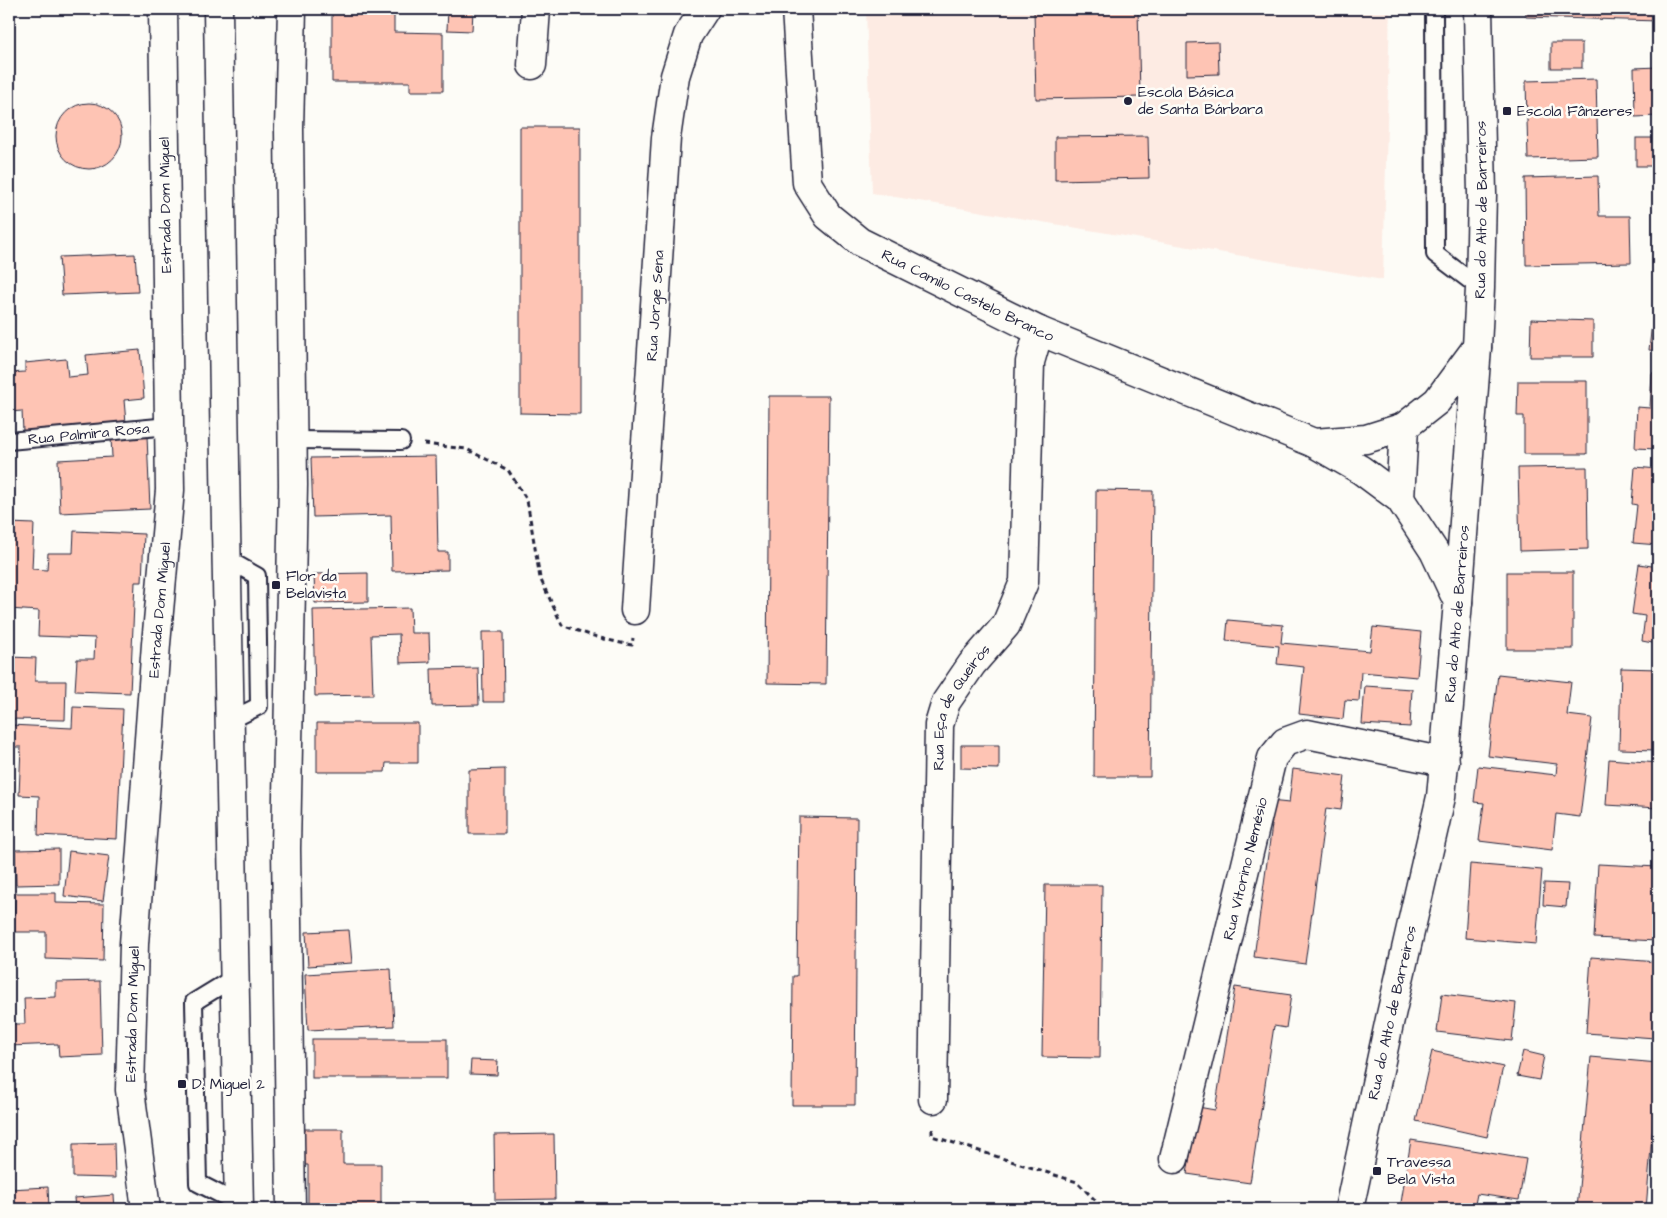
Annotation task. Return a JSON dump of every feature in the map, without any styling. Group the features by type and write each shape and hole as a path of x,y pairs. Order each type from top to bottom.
{"street":[{"name":"Estrada Dom Miguel","path":"146,1209 130,1090 134,944 156,644 170,490 163,9"},
{"path":"218,9 239,1207"},
{"path":"291,1209 286,849 293,440 288,129 292,9"},
{"path":"532,65 536,9"},
{"name":"Rua Jorge Sena","path":"635,610 666,138 675,76 688,35 705,9"},
{"name":"Rua Camilo Castelo Branco","path":"796,9 807,183 828,216 860,242 1039,331 1314,443 1361,470 1400,499 1434,551 1458,602"},
{"name":"Rua do Alto de Barreiros","path":"1349,1209 1441,798 1458,602 1480,288 1482,194 1478,9"},
{"name":"Rua Eça de Queirós","path":"933,1099 939,725 946,702 972,664 1006,625 1024,582 1030,362 1039,331"},
{"name":"Rua Camilo Castelo Branco","path":"1314,443 1366,439 1404,427 1437,401 1477,347"},
{"path":"1400,499 1404,427"},
{"name":"Rua Vitorino Nemésio","path":"1174,1159 1272,758 1285,742 1307,734 1444,762"}],"lane":[{"path":"1434,9 1434,254 1480,288"},
{"name":"Rua Palmira Rosa","path":"9,441 169,426"},
{"path":"293,440 401,441"},
{"path":"235,977 194,1002 198,1183 239,1207"}],"path":[{"path":"401,441 466,449 508,470 527,500 540,578 562,625 584,634 632,645 635,610"},
{"path":"933,1099 932,1136 1077,1182 1104,1209"}],"shaded area":[{"name":"Escola Básica de Santa Bárbara","path":"866,9 1390,9 1383,280 872,193"}],"building":[{"path":"332,9 394,9 394,32 443,33 443,91 410,91 410,82 332,82"},
{"path":"448,9 473,9 472,31 447,30"},
{"path":"1034,9 1138,9 1140,97 1036,99"},
{"path":"1526,9 1658,9 1658,21 1526,17"},
{"path":"1218,42 1219,74 1187,75 1187,43"},
{"path":"1551,43 1582,43 1582,68 1551,68"},
{"path":"1658,67 1658,116 1635,117 1634,68"},
{"path":"1596,79 1598,157 1528,159 1526,81"},
{"path":"89,103 102,106 112,113 119,123 122,136 119,149 112,159 102,166 89,169 76,166 66,159 59,149 56,136 59,123 66,113 76,106"},
{"path":"520,127 580,127 580,414 520,413"},
{"path":"1148,136 1149,178 1055,180 1055,137"},
{"path":"1636,138 1658,138 1658,166 1636,166"},
{"path":"1598,176 1599,216 1630,216 1631,263 1526,265 1525,178"},
{"path":"135,254 138,292 62,295 59,257"},
{"path":"1658,269 1658,351 1649,350"},
{"path":"1531,319 1593,321 1593,357 1530,357"},
{"path":"140,350 144,398 124,400 126,423 23,431 22,411 9,412 9,373 25,372 25,363 66,359 68,377 88,375 86,355"},
{"path":"1652,373 1658,373 1658,449 1635,448 1637,407 1650,408"},
{"path":"1518,381 1587,381 1587,454 1524,454 1524,416 1517,416"},
{"path":"769,396 829,396 826,684 767,683"},
{"path":"147,436 150,509 60,513 58,460 112,457 111,437"},
{"path":"436,456 438,552 448,552 448,570 392,571 391,515 313,517 311,458"},
{"path":"1587,467 1588,549 1520,551 1518,468"},
{"path":"1635,467 1658,469 1658,545 1633,543 1637,505 1632,504"},
{"path":"1096,490 1153,491 1150,777 1094,777"},
{"path":"9,523 34,524 32,569 47,570 48,553 73,553 74,531 144,534 142,582 135,582 130,693 75,691 77,659 94,659 95,638 38,636 39,611 9,609"},
{"path":"1639,564 1658,567 1658,644 1642,641 1645,616 1632,614"},
{"path":"1507,572 1573,572 1573,649 1507,649"},
{"path":"368,573 368,602 315,603 314,574"},
{"path":"410,608 411,633 429,633 430,662 400,663 399,634 371,635 373,695 315,696 313,610"},
{"path":"1228,620 1283,625 1281,643 1370,651 1373,627 1421,632 1417,677 1361,672 1359,701 1345,700 1343,719 1299,714 1304,667 1277,664 1279,646 1226,641"},
{"path":"482,632 503,632 504,702 483,702"},
{"path":"9,657 36,658 35,681 66,681 65,720 9,719"},
{"path":"478,668 479,705 432,706 431,669"},
{"path":"1621,668 1658,669 1658,750 1619,749"},
{"path":"1498,674 1571,682 1567,715 1592,718 1580,817 1556,814 1552,850 1479,841 1484,803 1474,802 1478,766 1556,775 1557,764 1488,756"},
{"path":"1365,686 1412,689 1410,727 1362,724"},
{"path":"73,707 123,709 117,839 38,835 39,796 19,795 21,747 9,747 10,725 72,728"},
{"path":"317,723 418,723 418,763 386,763 385,772 317,772"},
{"path":"961,745 999,745 999,769 961,768"},
{"path":"1609,759 1658,763 1658,808 1606,805"},
{"path":"505,769 505,834 469,834 469,770"},
{"path":"1293,769 1345,776 1341,810 1326,808 1305,964 1254,957 1272,825 1266,825 1270,801 1289,803"},
{"path":"799,817 857,818 855,1105 792,1105 793,976 797,976"},
{"path":"59,849 59,884 16,885 15,850"},
{"path":"69,851 109,856 103,901 64,896"},
{"path":"1470,864 1542,870 1536,944 1465,938"},
{"path":"1598,864 1658,867 1658,941 1594,938"},
{"path":"1544,883 1568,884 1566,907 1543,905"},
{"path":"1045,885 1102,885 1100,1058 1042,1057"},
{"path":"15,893 56,893 56,903 104,904 103,961 46,959 46,932 14,932"},
{"path":"349,930 352,963 308,966 306,932"},
{"path":"1591,957 1658,962 1655,1038 1586,1033"},
{"path":"391,969 394,1026 308,1030 305,974"},
{"path":"100,981 102,1055 59,1057 58,1044 9,1046 9,1024 25,1024 24,998 56,997 56,982"},
{"path":"1235,987 1291,995 1286,1028 1274,1026 1250,1183 1187,1174 1198,1107 1215,1110"},
{"path":"1442,994 1516,1003 1512,1041 1437,1032"},
{"path":"312,1039 447,1039 447,1078 312,1078"},
{"path":"1432,1051 1503,1067 1487,1137 1416,1121"},
{"path":"1523,1051 1544,1056 1539,1080 1517,1076"},
{"path":"1591,1057 1658,1063 1646,1209 1577,1209"},
{"path":"471,1060 498,1061 497,1075 470,1074"},
{"path":"304,1129 343,1129 343,1164 381,1164 381,1208 308,1208 308,1165 305,1165"},
{"path":"554,1134 555,1199 495,1200 494,1135"},
{"path":"1411,1140 1526,1159 1519,1200 1477,1194 1474,1209 1400,1209"},
{"path":"114,1143 115,1178 73,1177 73,1144"},
{"path":"48,1187 49,1209 9,1209 9,1189"},
{"path":"114,1195 115,1209 75,1209 74,1198"}],"place":[{"name":"Escola Básica de Santa Bárbara","path":"1128,101"},
{"name":"Escola Fânzeres","path":"1507,111"},
{"name":"Flor da Belavista","path":"276,585"},
{"name":"D. Miguel 2","path":"182,1084"},
{"name":"Travessa Bela Vista","path":"1377,1171"}]}
